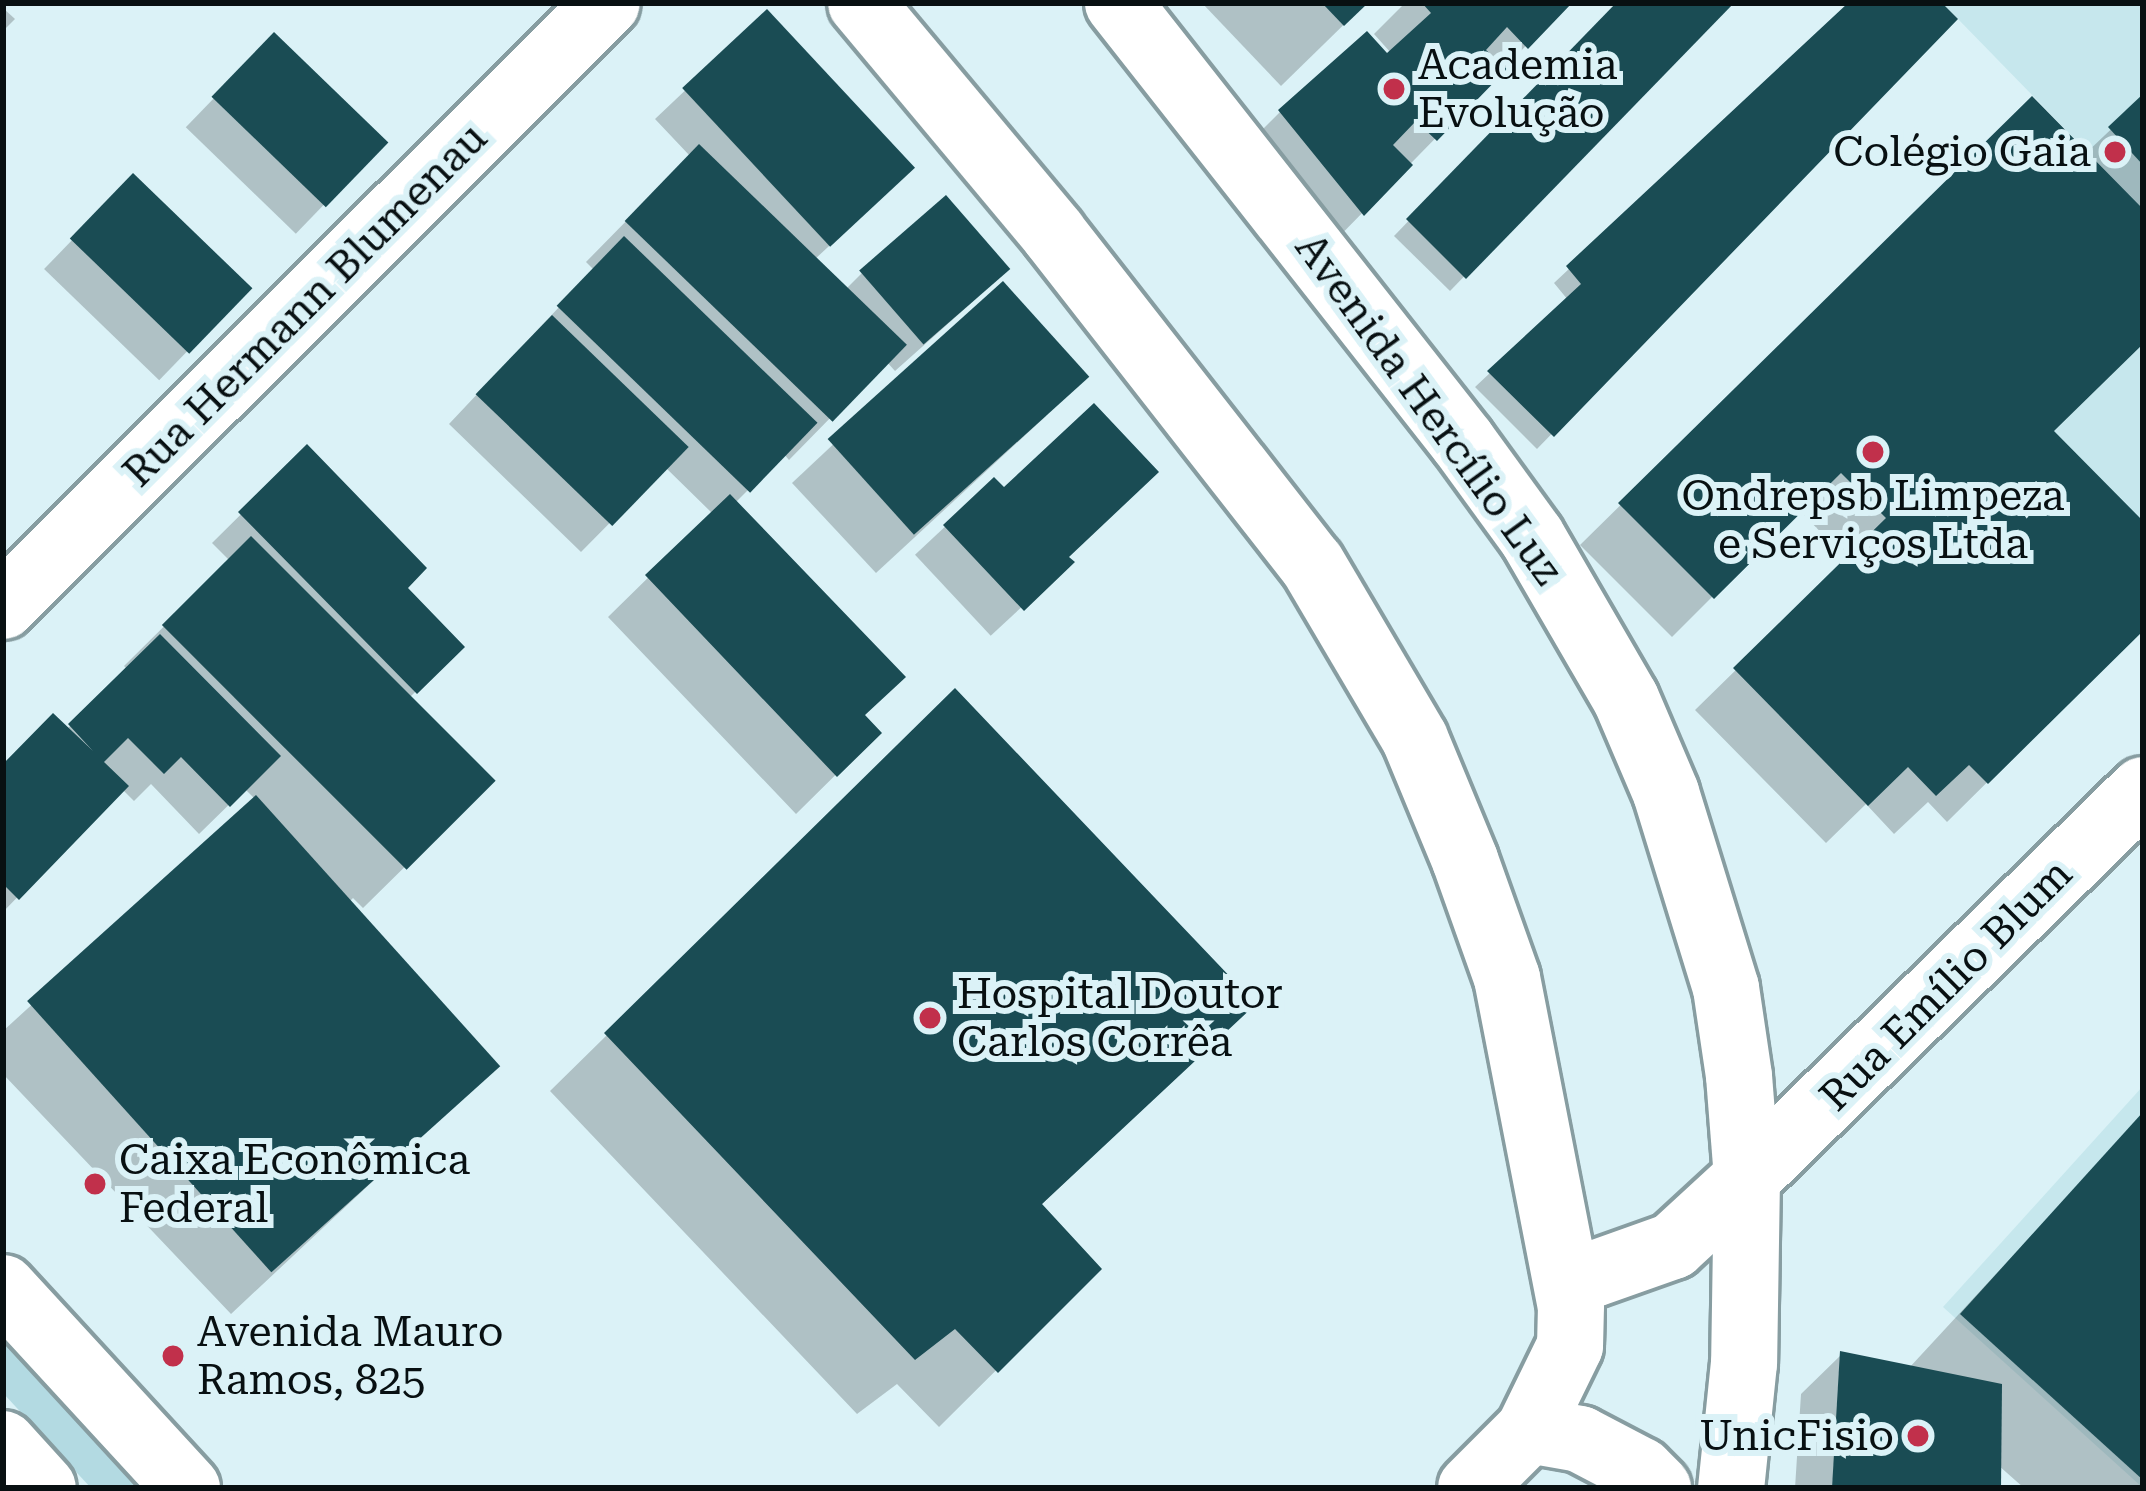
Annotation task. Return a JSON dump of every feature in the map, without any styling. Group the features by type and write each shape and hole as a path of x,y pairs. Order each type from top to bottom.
{"main road":[{"name":"Rua Hermann Blumenau","path":"3,607 607,3"},
{"path":"861,3 1053,233 1312,564 1415,739 1507,978 1568,1269 1570,1346 1529,1430 1471,1488"},
{"name":"Avenida Hercílio Luz","path":"1118,3 1477,461 1532,537 1626,699 1700,887 1726,988 1748,1178 1744,1363 1731,1488"},
{"name":"Rua Emílio Blum","path":"1568,1269 1594,1274 1673,1246 2143,790"},
{"path":"3,1288 187,1488"},
{"path":"1529,1430 1580,1439 1641,1472 1658,1488"},
{"path":"3,1444 43,1488"}],"shaded area":[{"name":"Colégio Gaia","path":"1942,3 2143,3 2143,209 1958,19"},
{"path":"2143,344 2143,521 2054,431"},
{"path":"2143,1086 2143,1488 1943,1307"},
{"path":"3,1334 146,1488 91,1488 3,1393"}],"building":[{"path":"1322,3 1368,3 1344,26"},
{"name":"Academia Evolução","path":"1422,3 1572,3 1528,49 1507,27 1486,50 1507,69 1437,141 1416,121 1393,145 1413,165 1364,216 1278,110 1367,31 1387,53 1431,13"},
{"path":"1616,3 1734,3 1466,279 1406,219"},
{"path":"1848,3 1942,3 1958,19 1554,437 1487,371 1581,284 1566,266"},
{"path":"767,9 915,168 830,247 682,88"},
{"path":"274,32 388,142 326,207 211,97"},
{"path":"2143,94 2143,165 2108,127"},
{"name":"Ondrepsb Limpeza e Serviços Ltda","path":"2032,96 2143,209 2143,344 2054,431 2143,521 2143,631 1988,784 1969,765 1936,796 1908,767 1868,806 1733,668 1886,518 1841,473 1714,599 1618,503"},
{"path":"699,144 907,345 833,422 625,221"},
{"path":"133,173 252,288 189,354 70,238"},
{"path":"946,195 1010,269 924,344 859,270"},
{"path":"624,236 818,423 750,493 557,306"},
{"path":"1003,281 1089,377 914,535 828,439"},
{"path":"552,315 689,447 612,526 476,394"},
{"path":"1094,403 1159,472 1069,557 1075,562 1024,611 943,525 994,477 1004,487"},
{"path":"307,444 427,568 408,588 465,647 417,694 238,512"},
{"path":"730,494 906,677 865,715 882,733 837,777 645,575"},
{"path":"251,536 496,781 407,870 162,625"},
{"path":"160,634 281,756 230,807 181,757 164,774 128,738 104,762 129,786 19,900 3,884 3,764 53,713 93,751 68,724"},
{"name":"Hospital Doutor Carlos Corrêa","path":"955,688 1256,1004 1042,1204 1102,1269 998,1373 955,1329 915,1360 604,1033"},
{"path":"256,795 500,1066 271,1272 27,1001"},
{"path":"2143,1112 2143,1480 1960,1314"},
{"name":"UnicFisio","path":"1840,1351 2002,1384 2001,1488 1832,1488"}],"place":[{"name":"Academia Evolução","path":"1394,89"},
{"name":"Colégio Gaia","path":"2115,152"},
{"name":"Ondrepsb Limpeza e Serviços Ltda","path":"1873,452"},
{"name":"Hospital Doutor Carlos Corrêa","path":"930,1018"},
{"name":"Caixa Econômica Federal","path":"95,1184"},
{"name":"Avenida Mauro Ramos, 825","path":"173,1356"},
{"name":"UnicFisio","path":"1918,1436"}]}
